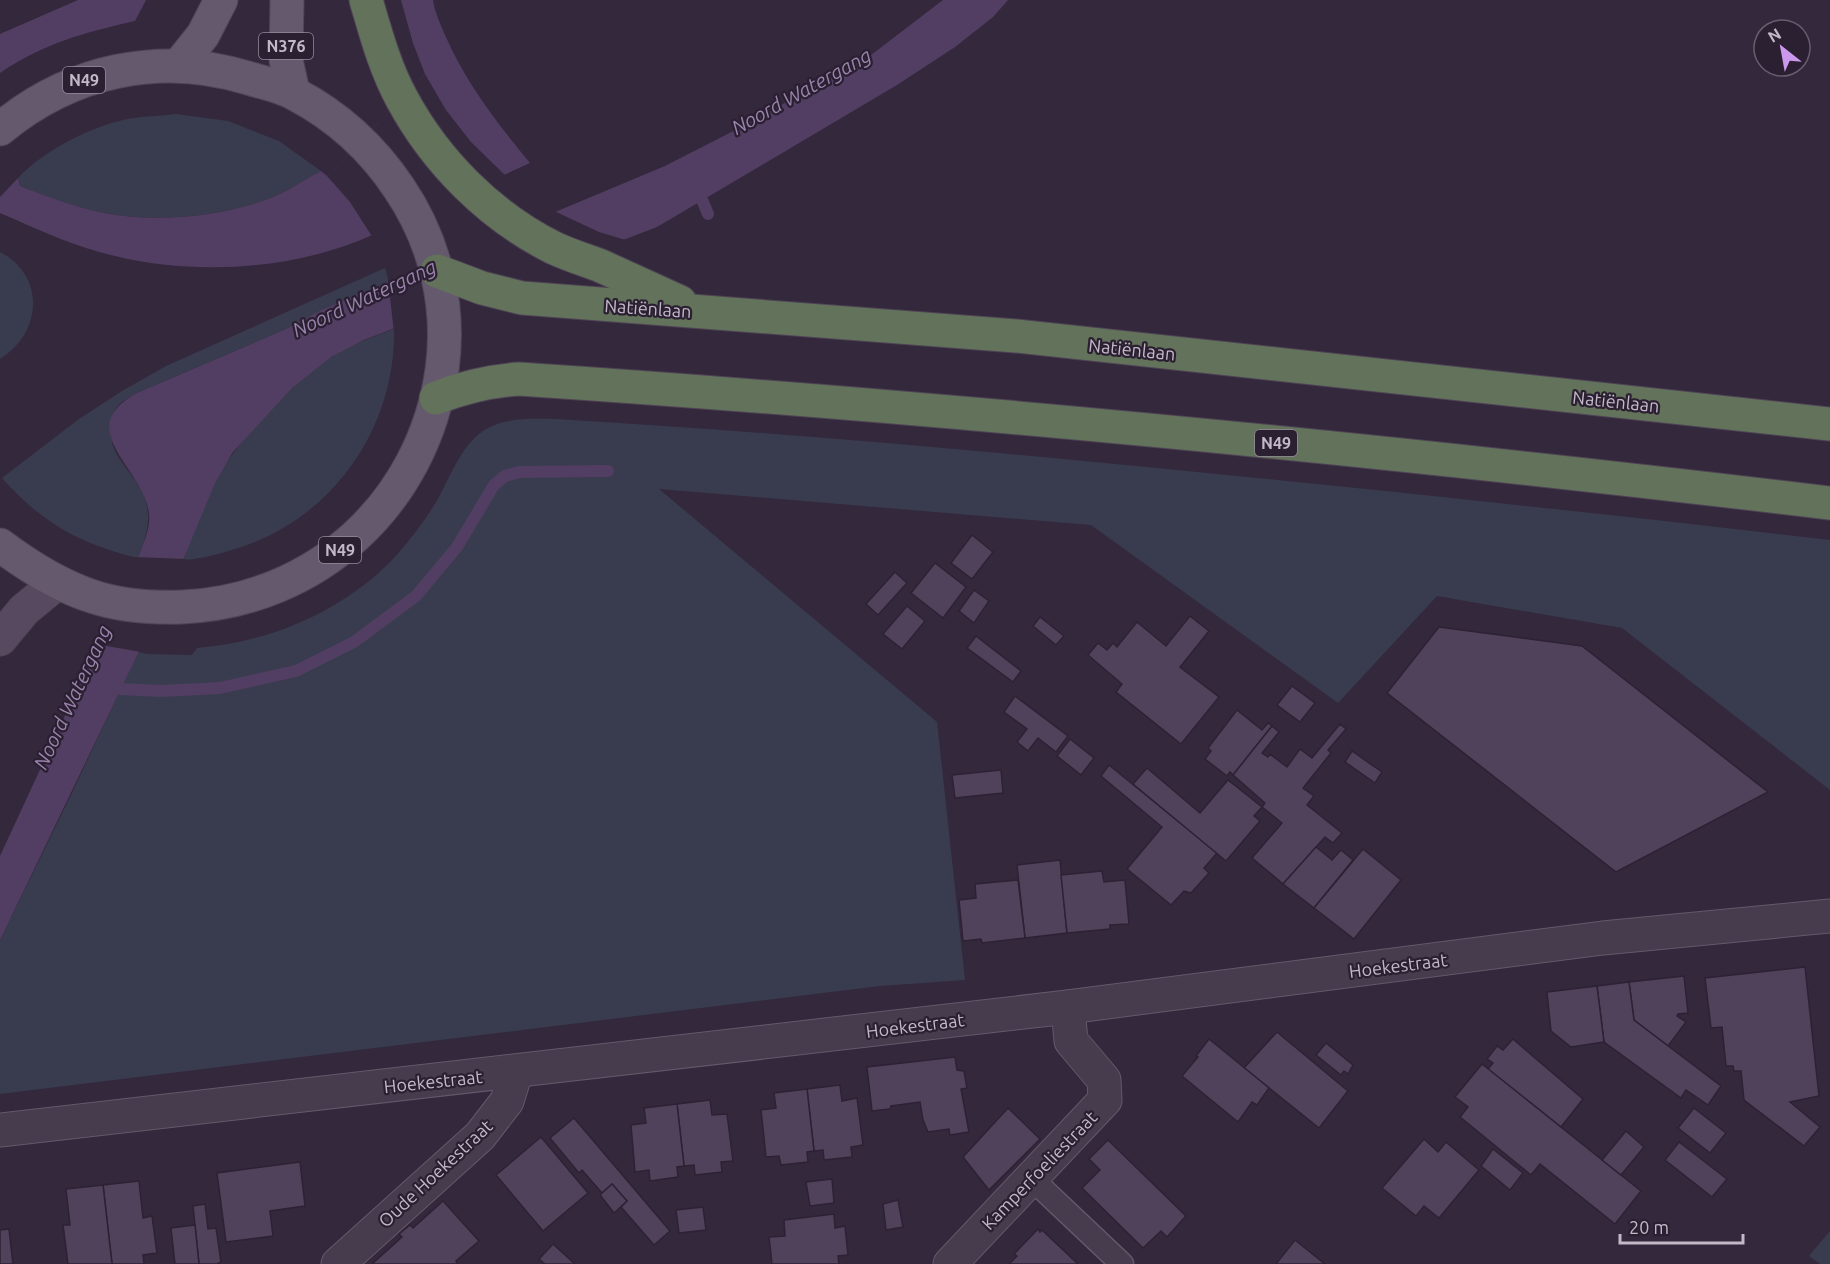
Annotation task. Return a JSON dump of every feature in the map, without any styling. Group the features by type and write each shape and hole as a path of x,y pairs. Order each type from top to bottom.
{"highway":[{"path":"366,0 379,46 401,99 433,148 463,182 505,218 554,248 701,312"},
{"name":"Natiënlaan","path":"437,271 483,288 522,298 1016,336 1830,424"},
{"name":"N49","path":"436,398 482,383 519,379 721,392 1016,417 1606,476 1830,503"}],"main road":[{"path":"179,65 203,35 221,0"},
{"name":"N376","path":"286,0 286,60 293,92"},
{"name":"N49","path":"0,129 49,95 85,80 123,70 179,65 234,74 293,92 328,115 361,141 386,169 409,202 426,238 437,271 444,328 444,352 436,398 429,427 413,460 394,492 370,522 343,548 311,571 241,598 202,606 129,605 99,598 58,582 0,545"},
{"path":"0,639 24,610 58,582"}],"street":[{"name":"Hoekestraat","path":"0,1130 1068,1007 1603,938 1830,916"},
{"name":"Kamperfoeliestraat","path":"950,1264 1105,1100 1104,1080 1071,1041 1068,1007"},
{"name":"Oude Hoekestraat","path":"338,1264 480,1136 507,1101 516,1072"}],"lane":[{"path":"1031,1178 1122,1264"}],"shaded area":[{"path":"176,114 228,121 279,141 321,171 280,194 260,202 215,213 167,218 121,216 99,212 20,186 18,178 29,168 56,148 87,132 118,121"},
{"path":"0,252 15,262 25,275 31,290 33,305 31,320 24,335 14,348 0,359"},
{"path":"385,268 389,282 137,393 117,406 112,421 114,449 138,484 145,499 148,514 147,528 138,558 98,546 63,530 32,508 2,478 79,419 166,366"},
{"path":"394,329 392,366 383,402 369,436 350,467 327,494 299,518 267,537 220,554 183,560 214,484 223,468 266,414 299,381 331,357"},
{"path":"556,419 823,438 1089,461 1830,540 1830,790 1622,628 1437,596 1338,703 1091,525 659,489 937,722 965,980 880,986 0,1094 0,940 138,652 192,655 197,648 259,637 322,612 360,588 393,559 423,522 459,458 479,434 496,424 513,420"},
{"path":"1830,1231 1830,1264 1820,1264 1809,1256"}],"water":[{"path":"78,0 146,0 135,21 65,40 32,54 0,73 0,34"},
{"path":"401,0 433,0 436,14 462,70 494,118 530,163 383,231 347,245 297,259 245,266 166,265 115,256 71,243 0,213 0,160 18,178 20,186 89,210 121,216 167,218 215,213 260,202 280,194 321,171 327,176 425,74 413,43"},
{"name":"Noord Watergang","path":"943,0 1008,0 993,17 955,47 897,85 657,227 364,340 331,357 292,388 233,452 215,483 183,560 0,940 0,856 138,558 148,530 149,513 144,496 110,435 110,420 118,407 137,393 286,329 321,310 665,166 749,123 871,55"}],"pier":[{"path":"425,74 446,110 471,142 507,177 373,238 350,202 327,176"},
{"path":"0,157 20,176 0,197"},
{"path":"552,210 599,232 629,241 394,333 388,279"},
{"path":"135,557 186,559 141,652 95,644"}],"building":[{"path":"972,535 993,552 972,579 951,563"},
{"path":"935,563 966,587 943,618 911,593"},
{"path":"895,572 907,583 878,615 866,604"},
{"path":"974,590 989,601 974,623 959,611"},
{"path":"907,606 925,621 902,649 883,634"},
{"path":"1190,616 1209,631 1180,667 1219,697 1181,744 1116,692 1122,684 1088,655 1098,643 1107,650 1113,643 1117,647 1137,622 1166,646"},
{"path":"1040,617 1064,636 1056,645 1033,626"},
{"path":"1439,627 1582,646 1768,792 1616,872 1387,693"},
{"path":"976,636 1021,671 1013,682 967,648"},
{"path":"1292,686 1315,703 1300,722 1277,705"},
{"path":"1015,696 1068,736 1056,752 1038,738 1028,751 1017,742 1027,729 1004,712"},
{"path":"1237,710 1262,730 1268,723 1272,726 1233,775 1230,772 1227,776 1205,759 1211,751 1208,748"},
{"path":"1340,724 1346,729 1328,750 1331,753 1303,788 1314,796 1307,805 1342,833 1333,843 1325,837 1283,884 1252,858 1282,823 1262,807 1265,803 1233,775 1272,726 1279,732 1262,753 1268,757 1270,754 1287,767 1300,749 1312,758"},
{"path":"1070,739 1094,758 1081,775 1057,756"},
{"path":"1352,751 1382,772 1375,783 1345,762"},
{"path":"1109,765 1217,853 1204,868 1209,873 1191,893 1184,891 1171,905 1127,869 1162,827 1101,776"},
{"path":"1147,768 1200,813 1228,780 1262,807 1254,816 1260,821 1226,861 1133,784"},
{"path":"1001,770 1003,793 955,798 952,775"},
{"path":"1316,847 1332,860 1341,850 1353,860 1314,908 1283,884"},
{"path":"1363,849 1401,880 1354,939 1314,908"},
{"path":"1060,860 1067,933 1025,938 1017,865"},
{"path":"1102,871 1104,882 1125,880 1129,924 1110,925 1110,929 1067,933 1061,875"},
{"path":"1018,880 1025,938 982,943 981,939 963,941 959,900 976,898 975,884"},
{"path":"1805,967 1819,1096 1790,1102 1820,1127 1804,1146 1744,1100 1741,1071 1734,1071 1733,1066 1726,1066 1722,1027 1711,1028 1705,978"},
{"path":"1684,976 1688,1013 1677,1016 1686,1022 1668,1046 1634,1020 1629,982"},
{"path":"1629,982 1634,1020 1721,1086 1708,1105 1686,1090 1681,1098 1604,1042 1597,986"},
{"path":"1597,986 1604,1042 1571,1047 1551,1031 1547,992"},
{"path":"1277,1032 1348,1091 1319,1128 1244,1068"},
{"path":"1209,1039 1269,1088 1257,1105 1252,1102 1238,1122 1182,1076"},
{"path":"1513,1039 1583,1099 1561,1127 1488,1069 1493,1063 1487,1059 1497,1046 1503,1050"},
{"path":"1326,1043 1353,1065 1348,1074 1344,1071 1341,1075 1316,1055"},
{"path":"955,1057 957,1070 964,1071 967,1088 961,1089 969,1132 950,1135 949,1129 928,1132 920,1102 872,1111 867,1067"},
{"path":"1482,1064 1641,1191 1615,1224 1540,1164 1531,1175 1460,1117 1468,1107 1455,1097"},
{"path":"840,1085 842,1101 857,1098 863,1145 851,1147 852,1157 824,1160 823,1150 814,1151 807,1089"},
{"path":"807,1089 814,1151 807,1152 808,1162 781,1165 779,1156 766,1157 761,1110 776,1108 774,1093"},
{"path":"710,1100 712,1115 727,1114 733,1161 721,1162 722,1172 695,1175 694,1165 684,1166 677,1104"},
{"path":"677,1104 684,1166 677,1167 678,1177 650,1181 649,1170 635,1172 631,1125 646,1123 644,1108"},
{"path":"1008,1108 1040,1139 989,1190 963,1157"},
{"path":"1694,1108 1726,1133 1710,1153 1678,1128"},
{"path":"574,1118 670,1231 654,1245 621,1207 627,1201 612,1184 602,1193 582,1170 579,1173 550,1138"},
{"path":"1626,1131 1644,1147 1621,1175 1602,1160"},
{"path":"541,1137 588,1193 543,1231 496,1175"},
{"path":"1424,1139 1438,1152 1446,1142 1479,1170 1439,1218 1424,1206 1416,1216 1382,1188"},
{"path":"1108,1140 1186,1216 1167,1237 1161,1231 1143,1248 1082,1188 1100,1170 1089,1159"},
{"path":"1679,1142 1727,1179 1712,1197 1665,1160"},
{"path":"1493,1149 1523,1173 1510,1190 1481,1166"},
{"path":"300,1162 305,1206 270,1211 273,1236 226,1242 217,1173"},
{"path":"832,1179 834,1203 810,1206 806,1182"},
{"path":"139,1181 143,1218 152,1216 157,1253 143,1255 144,1264 112,1264 103,1185"},
{"path":"612,1184 627,1201 614,1213 600,1195"},
{"path":"103,1185 112,1264 68,1264 63,1225 70,1225 66,1189"},
{"path":"898,1200 903,1227 886,1230 883,1204"},
{"path":"443,1201 479,1241 456,1261 458,1264 372,1264 402,1237 399,1234 410,1225 413,1228"},
{"path":"205,1204 208,1229 216,1228 221,1262 217,1264 199,1264 193,1206"},
{"path":"703,1207 706,1230 679,1233 676,1210"},
{"path":"834,1214 835,1228 845,1226 848,1255 838,1256 839,1264 772,1264 769,1237 785,1236 784,1220"},
{"path":"195,1225 199,1264 175,1264 171,1228"},
{"path":"9,1229 13,1264 0,1264 0,1230"},
{"path":"1038,1229 1040,1232 1042,1230 1078,1264 1009,1264 1017,1256 1014,1254"},
{"path":"1295,1240 1325,1264 1276,1264"},
{"path":"553,1244 575,1264 545,1264 539,1259"}],"waterway":[{"path":"696,185 708,214"},
{"path":"108,685 121,689 161,691 220,688 296,671 354,642 416,596 457,547 494,485 505,476 519,472 608,471"}]}
